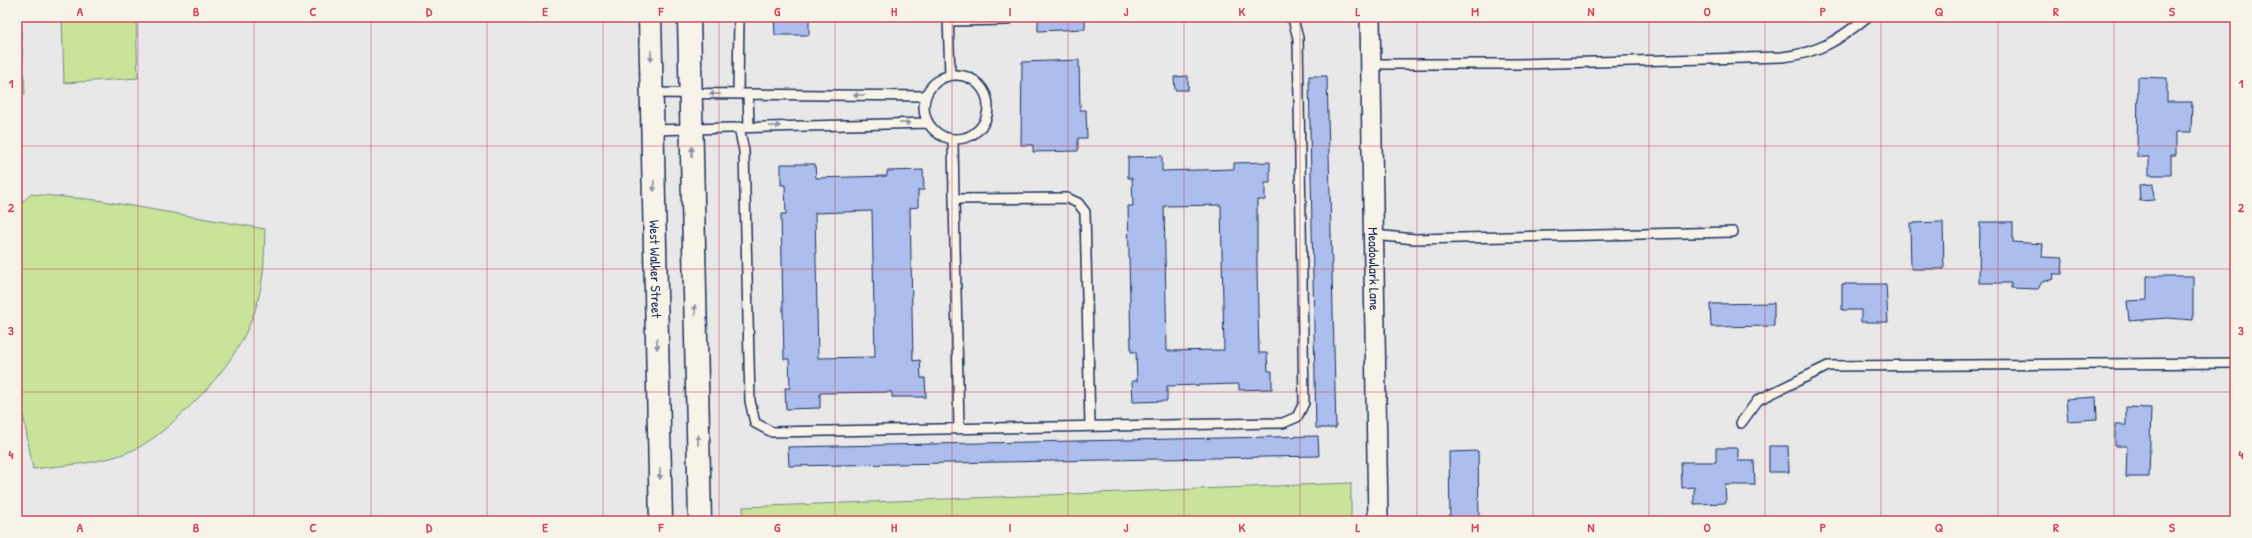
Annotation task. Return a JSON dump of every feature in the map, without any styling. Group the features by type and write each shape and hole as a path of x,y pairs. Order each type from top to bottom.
{"street":[{"name":"West Walker Street","path":"650,17 661,521"},
{"path":"689,17 700,521"},
{"name":"Meadowlark Lane","path":"1370,17 1378,521"}],"lane":[{"path":"738,94 739,17"},
{"path":"950,75 948,19 1007,20 1007,17"},
{"path":"739,127 744,151 750,401 755,423 772,432 1283,423 1297,417 1304,403 1298,38 1293,19 1290,17"},
{"path":"1370,64 1518,64 1782,57 1805,55 1825,47 1847,34 1867,17"},
{"path":"950,75 965,76 979,84 988,102 985,122 979,130 971,136 953,139 941,136 928,123 924,104 926,96 931,86 940,79 950,75"},
{"path":"652,93 926,96"},
{"path":"748,94 749,127"},
{"path":"652,130 928,123"},
{"path":"953,139 959,429"},
{"path":"954,199 1067,198 1078,203 1085,212 1090,426"},
{"path":"1374,235 1415,238 1733,232"},
{"path":"1741,423 1758,400 1828,366 2235,363"}],"green space":[{"path":"17,17 20,17 25,94 17,94"},
{"path":"62,17 136,17 138,78 64,83"},
{"path":"31,194 97,200 265,229 264,268 258,299 253,317 236,351 201,396 161,432 139,447 108,459 33,469 17,381 17,207"},
{"path":"1351,483 1351,521 743,521 743,507"}],"building":[{"path":"774,17 809,17 809,35 775,35"},
{"path":"1038,17 1085,17 1085,29 1038,31"},
{"path":"1079,60 1080,110 1086,110 1087,138 1078,138 1078,151 1033,152 1033,145 1021,145 1022,62"},
{"path":"1188,76 1188,90 1175,90 1174,77"},
{"path":"1309,76 1327,76 1336,428 1316,428"},
{"path":"2138,77 2167,78 2167,102 2192,102 2191,132 2176,132 2176,155 2171,155 2171,175 2149,175 2149,157 2137,157"},
{"path":"1162,156 1162,171 1234,169 1234,163 1270,162 1270,183 1265,183 1265,200 1257,200 1257,270 1259,353 1267,353 1268,371 1272,371 1272,389 1239,390 1239,384 1167,386 1167,401 1133,402 1132,381 1137,381 1136,352 1131,352 1128,206 1133,206 1132,178 1128,178 1128,157","holes":["1221,205 1224,350 1167,351 1164,206"]},
{"path":"781,164 815,164 816,178 887,176 887,171 923,170 924,190 918,190 918,207 910,208 913,361 920,360 921,378 925,378 926,397 892,397 892,392 820,393 820,408 786,409 785,388 790,388 789,359 784,359 781,214 786,214 785,185 781,185","holes":["872,211 875,357 818,358 815,213"]},
{"path":"2153,184 2154,200 2140,201 2139,185"},
{"path":"1943,222 1944,269 1911,269 1910,223"},
{"path":"1980,222 2013,222 2013,242 2043,244 2042,257 2063,258 2062,274 2053,274 2054,279 2042,282 2038,289 2011,288 2011,283 1979,283"},
{"path":"2147,276 2193,276 2193,320 2167,318 2129,321 2127,301 2147,300"},
{"path":"1842,284 1886,284 1888,322 1861,322 1861,310 1842,310"},
{"path":"1774,303 1774,326 1711,327 1710,304"},
{"path":"2096,397 2097,419 2068,421 2066,399"},
{"path":"2126,407 2151,408 2149,477 2126,477 2127,446 2115,446 2115,425 2126,425"},
{"path":"1318,436 1319,456 789,466 788,447"},
{"path":"1769,446 1788,446 1789,472 1769,472"},
{"path":"1716,448 1738,448 1738,461 1754,461 1755,485 1725,485 1726,503 1694,504 1694,487 1682,488 1681,462 1716,462"},
{"path":"1478,451 1479,521 1450,521 1449,452"}]}
